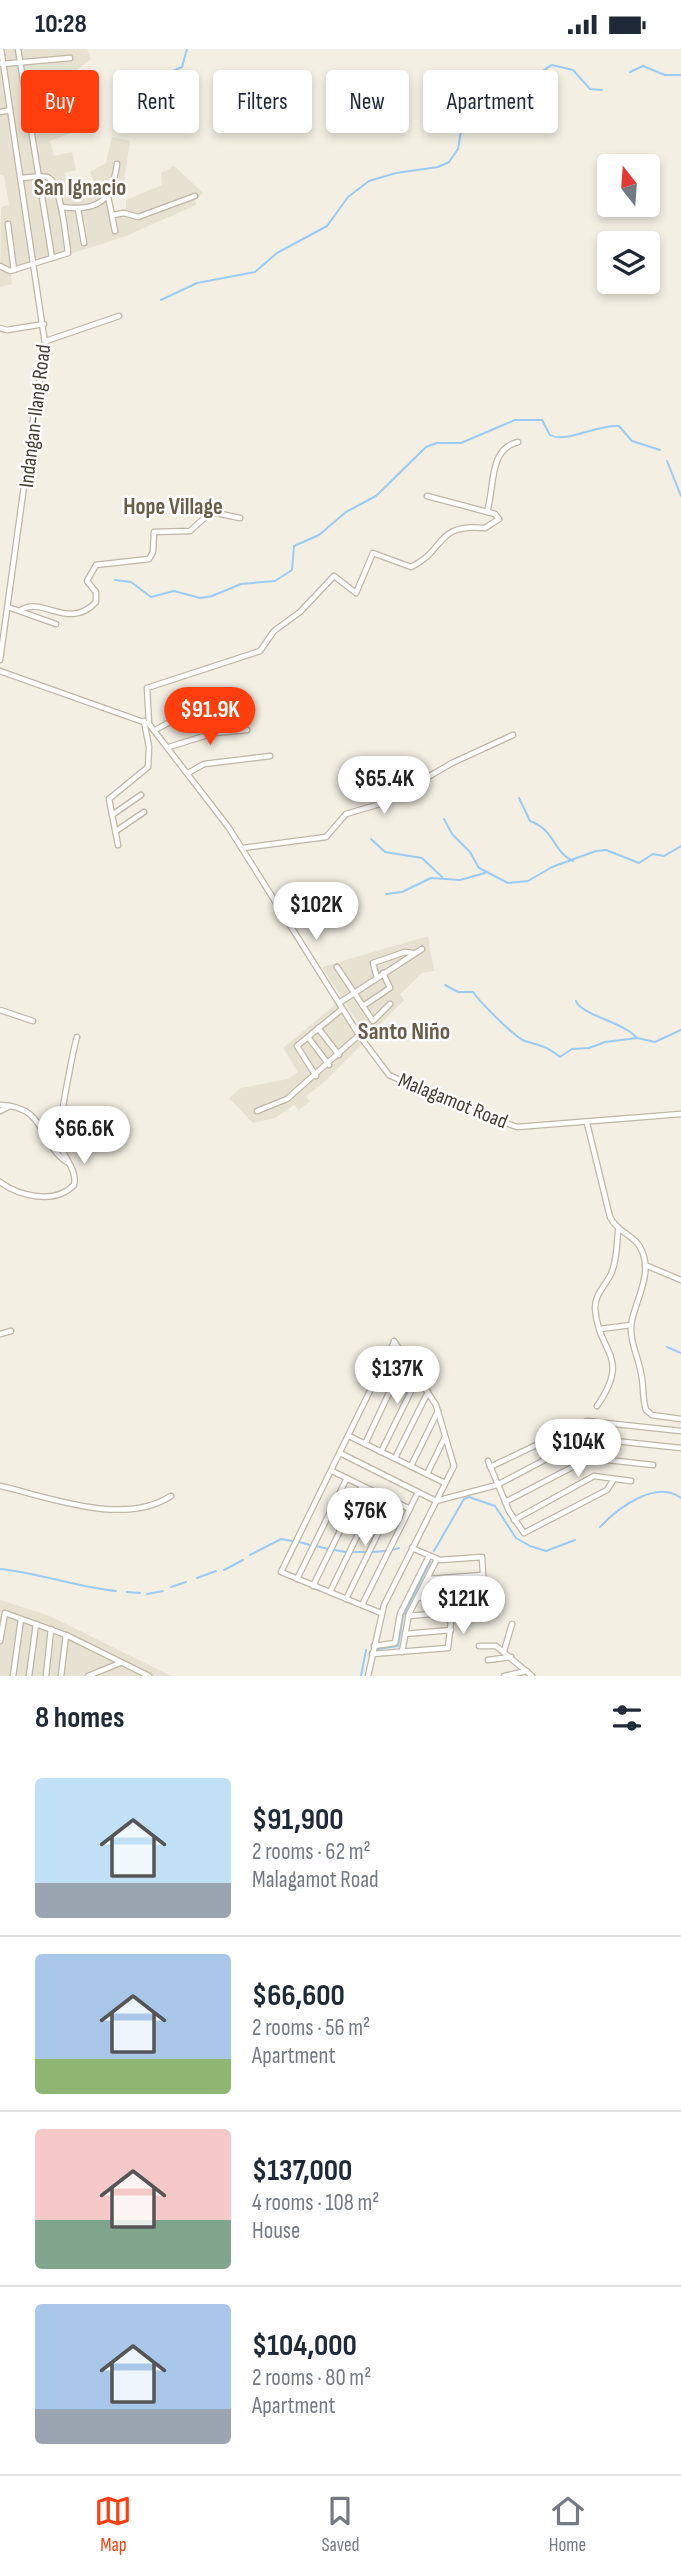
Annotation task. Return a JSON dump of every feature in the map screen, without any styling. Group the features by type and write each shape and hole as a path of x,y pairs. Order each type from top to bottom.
{"street":[{"name":"Indangan-Ilang Road","path":"0,660 46,341 2,73 1,49"},
{"path":"18,49 52,258"},
{"path":"2,64 70,58"},
{"path":"0,112 10,110"},
{"path":"61,207 89,208 108,196 113,189 117,164"},
{"path":"0,266 7,271 14,270 68,253 61,207 51,180 37,177 21,179"},
{"path":"113,215 124,213 138,217 195,195"},
{"path":"108,196 115,231"},
{"path":"78,209 84,243"},
{"path":"8,224 14,270"},
{"path":"46,341 119,316"},
{"path":"0,328 7,330 44,324"},
{"path":"487,512 500,451 509,444 518,442"},
{"path":"149,724 146,691 149,687 260,651 274,631 300,612 333,576 356,593 373,553 414,566 432,552 445,535 468,526 485,528 498,520 498,515 427,496"},
{"path":"8,607 21,610 36,607 68,615 83,611 96,602 96,592 87,580 96,565 149,559 153,552 153,534 156,530 190,531 211,512 240,518"},
{"path":"21,610 28,616 56,625"},
{"name":"Malagamot Road","path":"0,671 143,721 155,730 243,848 359,1035 389,1075 498,1122 532,1128 681,1114"},
{"path":"155,730 170,722 204,714"},
{"path":"118,845 111,796 149,764 143,721"},
{"path":"169,747 214,733 247,730"},
{"path":"243,848 327,837 346,814 383,803 453,763 513,735"},
{"path":"188,773 204,764 270,756"},
{"path":"112,815 141,795"},
{"path":"116,831 144,812"},
{"path":"316,1076 297,1048 355,993 422,949"},
{"path":"377,978 372,965 374,962 405,951 414,953"},
{"path":"337,967 374,1021 390,1004"},
{"path":"363,1006 390,988 383,973"},
{"path":"0,1010 33,1021"},
{"path":"0,1017 6,1013"},
{"path":"318,1028 338,1055"},
{"path":"257,1111 284,1101 329,1065 359,1035"},
{"path":"0,1182 11,1190 37,1197 65,1192 75,1182 60,1148 58,1131 77,1037"},
{"path":"308,1037 329,1065"},
{"path":"0,1105 37,1120 59,1156 68,1163"},
{"path":"0,1111 8,1107"},
{"path":"586,1123 608,1211 618,1231 640,1247 645,1265 642,1290 631,1325 646,1410 653,1415 681,1419"},
{"path":"597,1406 610,1386 613,1365 600,1329 596,1302 614,1267 618,1231"},
{"path":"645,1265 681,1280"},
{"path":"600,1329 631,1325"},
{"path":"0,1334 11,1331"},
{"path":"368,1676 381,1613 454,1466 438,1411 394,1341 281,1572 381,1613"},
{"path":"365,1444 405,1358"},
{"path":"381,1452 418,1377"},
{"path":"395,1458 428,1392"},
{"path":"411,1466 438,1411"},
{"path":"490,1467 587,1421 681,1431"},
{"path":"349,1436 445,1483"},
{"path":"427,1473 445,1436"},
{"path":"340,1453 436,1501 497,1485 586,1439 681,1448"},
{"path":"505,1502 590,1458 653,1465"},
{"path":"488,1461 505,1502 524,1533 607,1490 614,1479"},
{"path":"332,1471 410,1509"},
{"path":"514,1520 594,1476 632,1481"},
{"path":"297,1579 347,1478"},
{"path":"0,1486 54,1502 108,1508 153,1506 171,1496"},
{"path":"313,1585 362,1486"},
{"path":"362,1605 418,1492"},
{"path":"330,1592 378,1493"},
{"path":"346,1599 394,1501"},
{"path":"408,1616 487,1609 482,1557 438,1559 412,1548"},
{"path":"374,1646 395,1643 400,1614 429,1556"},
{"path":"401,1652 408,1616 438,1559"},
{"path":"427,1579 483,1574"},
{"path":"418,1598 484,1592"},
{"path":"372,1654 446,1649 450,1645 452,1612"},
{"path":"0,1641 5,1613 66,1635 149,1676"},
{"path":"13,1676 21,1619"},
{"path":"29,1676 36,1624"},
{"path":"503,1651 511,1637 512,1624"},
{"path":"46,1676 51,1629"},
{"path":"405,1634 451,1630"},
{"path":"61,1676 66,1635"},
{"path":"479,1646 490,1644 503,1651 532,1676"},
{"path":"488,1660 511,1657"},
{"path":"89,1676 120,1663"},
{"path":"504,1676 527,1671"},
{"path":"136,1676 143,1673"}],"shaded area":[{"path":"0,49 87,49 91,59 77,70 21,70 21,133 71,133 50,141 54,156 72,152 76,170 64,173 72,193 97,190 90,172 106,163 112,137 130,141 123,188 114,192 111,197 115,211 126,209 126,200 162,185 161,173 174,166 203,193 195,199 196,205 126,236 11,273 12,284 0,287 1,207 9,205 4,176 0,175"},
{"path":"428,936 434,971 422,973 400,994 404,1000 368,1037 322,967"},
{"path":"336,1004 362,1044 306,1096 310,1101 299,1110 294,1105 275,1118 253,1123 229,1098 241,1088 288,1079 298,1072 283,1048"},
{"path":"0,1600 50,1616 171,1676 0,1676"}],"waterway":[{"path":"175,70 182,67 187,49"},
{"path":"161,300 197,283 255,272 277,253 327,226 348,197 369,181 396,173 438,167 449,162 458,149 464,114 469,107 498,95 511,96 518,105 520,121 530,124 534,118 528,104 529,91 539,75 552,65 573,70 590,89 602,90"},
{"path":"630,72 643,66 665,75 681,75"},
{"path":"115,580 131,582 151,597 174,591 200,598 241,584 275,581 292,570 294,546 319,535 346,512 376,496 426,447 437,443 461,443 515,420 542,420 550,435 557,437 619,426 632,441 660,450"},
{"path":"667,461 681,496"},
{"path":"519,798 530,821 544,830 561,852 573,861"},
{"path":"444,819 452,834 470,852 479,868 508,883 528,881 552,867 596,851 606,850 639,863 653,854 664,856 681,846"},
{"path":"371,839 385,852 422,858 442,877"},
{"path":"386,894 402,892 431,878 460,880 485,873"},
{"path":"445,985 458,992 473,992 520,1038 547,1048 560,1057 572,1049 589,1048 605,1042 637,1038 655,1042 681,1030"},
{"path":"576,1001 579,1006 636,1037"},
{"path":"667,1347 681,1353"},
{"path":"600,1527 627,1504 649,1494 671,1493 681,1498"},
{"path":"434,1551 464,1499 469,1497 495,1506 516,1538 530,1546 546,1551 575,1540"},
{"path":"250,1555 281,1539 292,1541"},
{"path":"299,1542 310,1545"},
{"path":"316,1546 328,1549"},
{"path":"392,1550 399,1548"},
{"path":"334,1550 346,1552"},
{"path":"372,1552 385,1551"},
{"path":"353,1552 366,1552"},
{"path":"224,1570 243,1560"},
{"path":"378,1649 398,1646 403,1616 430,1562"},
{"path":"0,1569 116,1591"},
{"path":"197,1578 216,1571"},
{"path":"171,1587 186,1582"},
{"path":"147,1594 163,1591"},
{"path":"127,1592 140,1593"},
{"path":"361,1676 366,1650"}],"district":[{"name":"San Ignacio","path":"80,188"},
{"name":"Hope Village","path":"173,507"},
{"name":"Santo Niño","path":"404,1031"}]}
